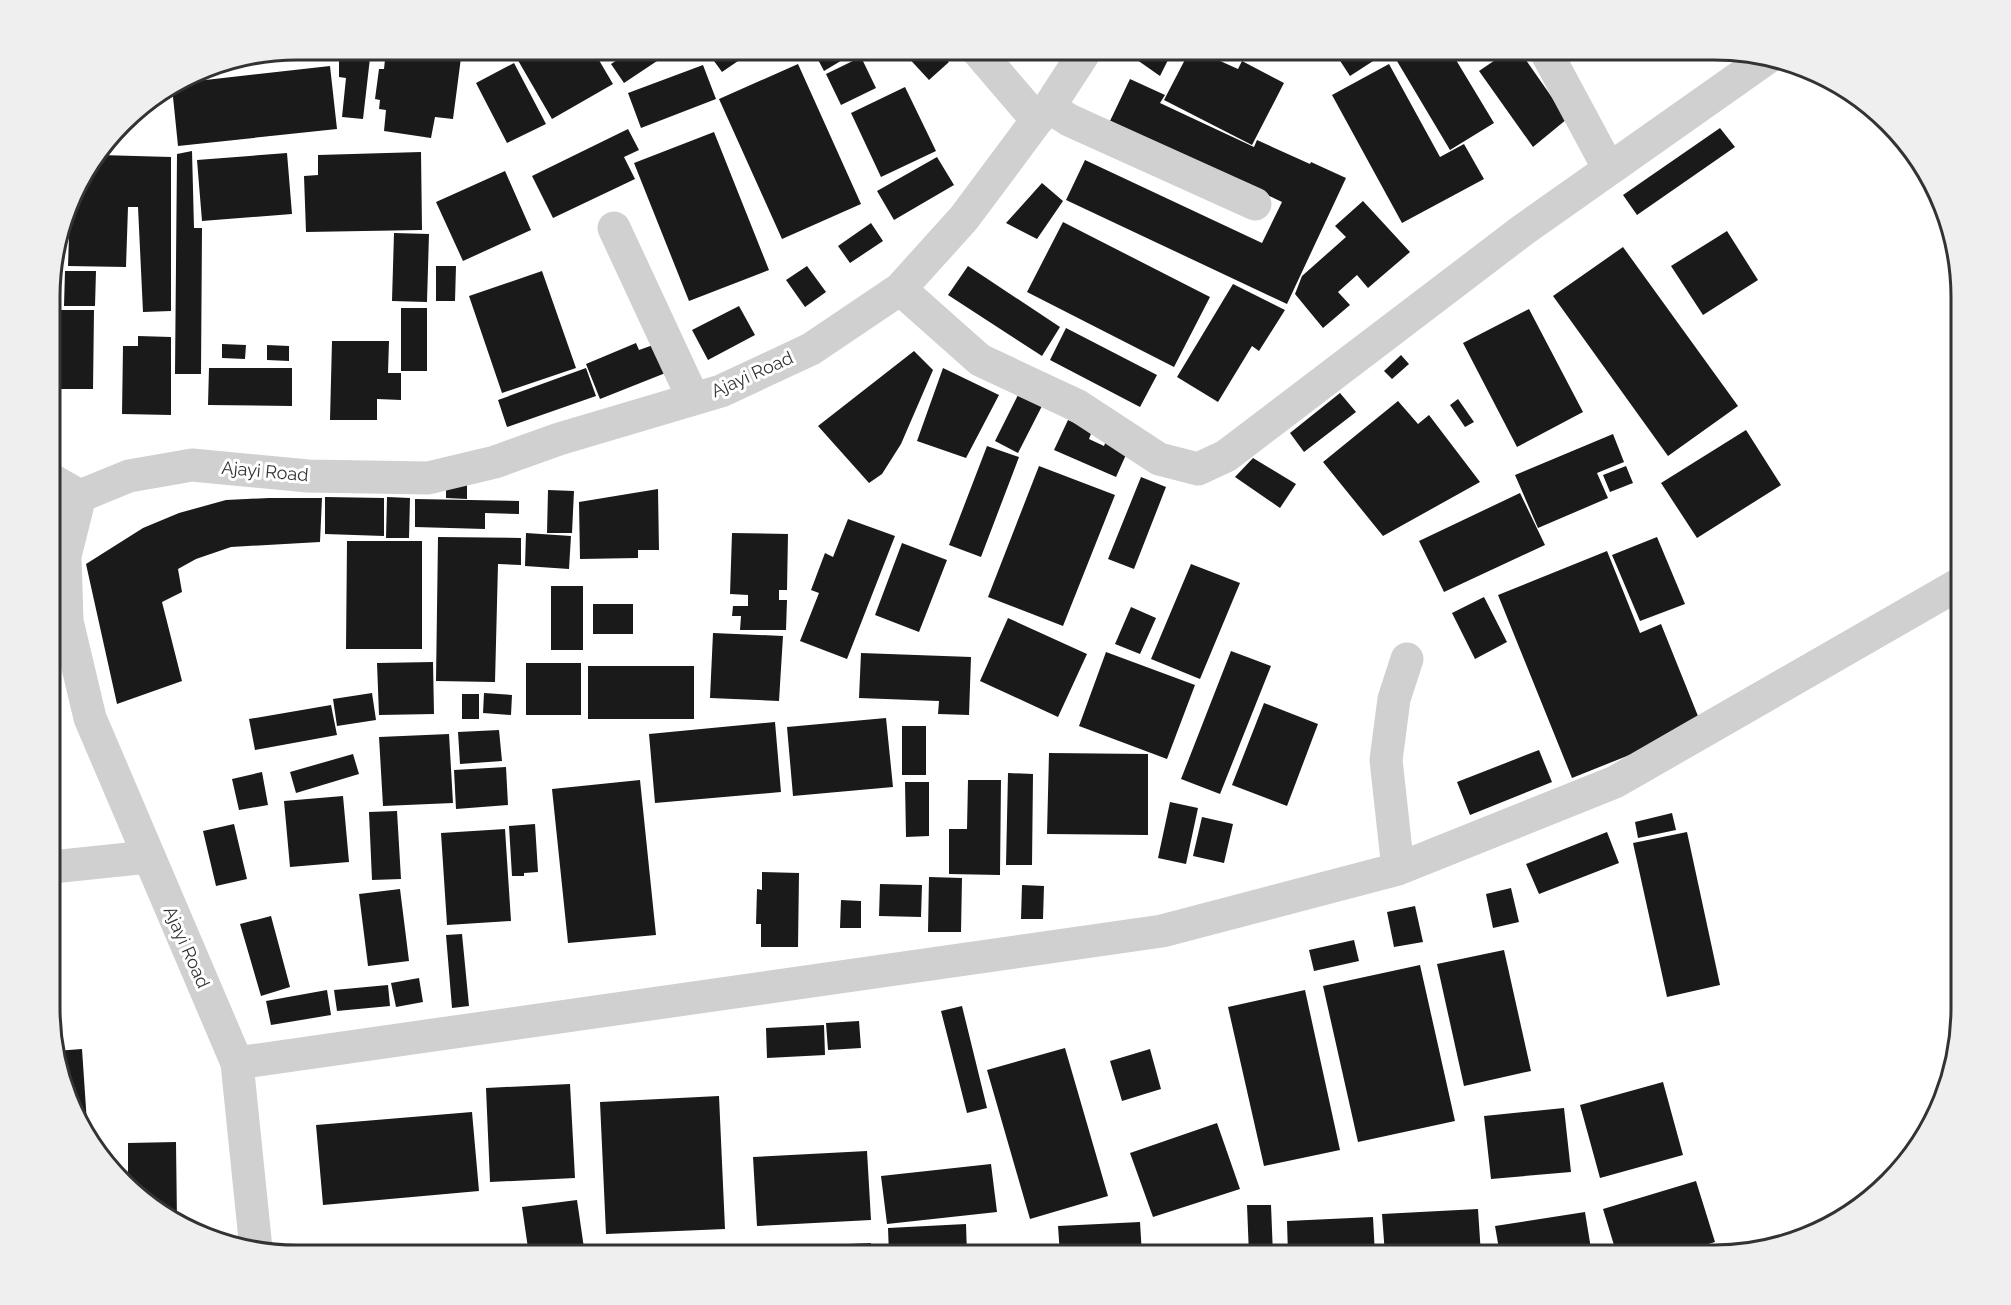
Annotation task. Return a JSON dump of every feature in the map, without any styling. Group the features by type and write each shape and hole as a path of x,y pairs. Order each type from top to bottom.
{"street":[{"path":"987,60 1043,114 1069,120 1255,204"},
{"name":"Ajayi Road","path":"255,1241 237,1063 147,857 90,718 67,621 65,556 80,496 129,476 192,465 308,476 428,478 495,462 559,439 721,391 811,349 900,289 964,219 1043,114 1079,60"},
{"path":"1550,60 1609,169"},
{"path":"900,289 980,360 1078,406 1159,459 1198,470 1226,456 1523,230 1758,65"},
{"path":"614,228 693,398"},
{"path":"60,485 80,496"},
{"path":"237,1063 1162,931 1398,869 1615,782 1951,589"},
{"path":"1398,869 1386,760 1394,699 1407,658"},
{"path":"60,866 147,857"}],"building":[{"path":"339,60 370,60 363,119 342,117 346,78 339,77"},
{"path":"385,60 461,60 453,119 435,117 431,138 384,131 386,110 379,109 380,100 375,99 379,69 384,69"},
{"path":"518,60 599,60 613,84 552,119"},
{"path":"617,60 657,61 624,83 611,64"},
{"path":"713,60 739,60 722,72"},
{"path":"818,60 842,60 824,71"},
{"path":"855,60 862,60 876,88 841,105 826,74"},
{"path":"910,60 947,60 949,62 929,80"},
{"path":"1137,60 1168,60 1160,76"},
{"path":"1185,60 1218,60 1238,69 1242,61 1284,83 1252,145 1164,100"},
{"path":"1340,60 1375,60 1350,76"},
{"path":"1396,60 1456,60 1494,123 1450,150"},
{"path":"1495,60 1526,60 1567,119 1533,147 1479,71"},
{"path":"514,63 546,124 507,143 476,83"},
{"path":"798,64 861,204 782,239 719,99"},
{"path":"1389,64 1440,157 1464,144 1484,179 1402,223 1332,95"},
{"path":"703,65 716,99 641,128 628,93"},
{"path":"330,66 337,129 178,146 173,95 200,81"},
{"path":"1130,79 1165,95 1160,103 1254,147 1257,140 1346,178 1287,304 1066,200 1085,160 1262,243 1282,202 1110,121"},
{"path":"905,87 936,151 881,177 851,113"},
{"path":"1720,128 1735,147 1637,215 1623,195"},
{"path":"628,129 639,150 624,157 635,179 553,218 532,176"},
{"path":"714,132 769,270 689,301 634,163"},
{"path":"192,151 194,228 202,228 201,374 175,374 177,154"},
{"path":"421,152 422,230 306,232 304,176 318,175 318,155"},
{"path":"287,153 292,214 202,221 197,160"},
{"path":"107,155 171,157 171,311 143,312 138,207 128,207 126,267 68,266 69,233 78,206 92,178"},
{"path":"937,157 954,185 894,220 877,191"},
{"path":"505,171 531,230 463,261 436,202"},
{"path":"1042,183 1063,201 1037,239 1006,223"},
{"path":"1363,201 1410,252 1368,288 1357,275 1338,292 1350,305 1323,328 1295,294 1302,276 1346,237 1335,226"},
{"path":"1063,222 1210,297 1174,367 1027,292"},
{"path":"871,223 883,241 850,263 838,246"},
{"path":"1727,231 1758,280 1703,315 1671,266"},
{"path":"394,233 429,234 427,302 392,301"},
{"path":"1623,247 1738,406 1668,456 1553,296"},
{"path":"436,266 456,266 455,301 436,301"},
{"path":"807,266 826,292 805,307 786,280"},
{"path":"968,266 1060,327 1042,356 948,295"},
{"path":"65,271 96,271 95,306 64,306"},
{"path":"542,271 576,368 502,393 469,296"},
{"path":"1233,284 1285,310 1259,351 1252,346 1218,402 1177,377"},
{"path":"739,306 755,335 708,360 692,330"},
{"path":"401,308 427,308 427,371 401,371"},
{"path":"1529,309 1583,412 1517,447 1463,343"},
{"path":"60,310 94,310 93,389 60,389"},
{"path":"1066,328 1157,375 1140,407 1050,360"},
{"path":"138,336 171,337 171,415 122,414 123,346 138,346"},
{"path":"332,341 389,341 388,373 401,373 401,400 377,399 377,420 330,420"},
{"path":"636,343 639,350 656,344 668,372 600,399 586,364"},
{"path":"222,344 246,345 245,359 222,358"},
{"path":"267,345 289,346 289,361 267,360"},
{"path":"914,351 933,370 901,444 882,474 869,483 818,426"},
{"path":"1401,355 1409,364 1392,379 1384,371"},
{"path":"209,368 292,368 292,406 208,405"},
{"path":"586,368 596,396 507,427 498,400"},
{"path":"943,368 999,395 966,458 917,441"},
{"path":"1340,393 1356,412 1304,452 1290,433"},
{"path":"1018,395 1042,406 1018,453 995,441"},
{"path":"1458,399 1474,422 1465,427 1450,405"},
{"path":"1398,401 1418,424 1429,415 1480,482 1383,536 1323,462"},
{"path":"1068,420 1092,431 1089,439 1104,446 1107,438 1129,448 1116,477 1054,450"},
{"path":"1746,430 1781,485 1697,538 1661,483"},
{"path":"1613,434 1624,462 1597,473 1608,498 1538,528 1515,475"},
{"path":"987,446 1019,457 981,557 949,545"},
{"path":"1253,458 1296,484 1280,508 1235,477"},
{"path":"1039,466 1115,495 1063,626 988,597"},
{"path":"1626,466 1633,483 1610,492 1603,475"},
{"path":"1141,477 1166,487 1134,569 1108,559"},
{"path":"446,484 467,484 467,499 446,498"},
{"path":"658,489 659,550 638,550 638,558 580,559 579,502"},
{"path":"548,490 574,491 572,533 547,533"},
{"path":"1520,493 1545,545 1444,592 1419,541"},
{"path":"325,497 384,498 384,536 325,534"},
{"path":"387,497 410,498 409,538 386,538"},
{"path":"322,498 320,542 231,547 196,559 178,569 182,592 162,602 182,681 117,704 86,564 143,528 179,513 226,500"},
{"path":"415,499 519,501 519,514 485,513 485,529 415,527"},
{"path":"848,519 895,536 847,659 800,641 819,593 811,590 825,553 833,557"},
{"path":"526,533 571,536 569,569 525,566"},
{"path":"732,533 788,534 787,590 779,590 779,600 787,600 786,630 740,630 741,616 732,616 733,606 748,606 748,595 730,594"},
{"path":"438,537 521,538 521,565 498,564 495,682 436,681"},
{"path":"1657,537 1685,604 1640,621 1612,555"},
{"path":"347,541 422,541 422,649 346,649"},
{"path":"902,543 947,560 919,632 875,615"},
{"path":"1607,551 1640,633 1661,624 1702,726 1572,778 1498,595"},
{"path":"1191,564 1240,583 1200,679 1151,659"},
{"path":"551,586 583,586 583,650 551,650"},
{"path":"1484,597 1507,642 1475,659 1452,613"},
{"path":"593,604 633,604 633,634 593,634"},
{"path":"1131,607 1156,618 1140,654 1115,644"},
{"path":"1008,618 1087,654 1058,717 980,681"},
{"path":"713,633 783,636 779,701 710,698"},
{"path":"1231,651 1271,666 1220,794 1181,779"},
{"path":"1106,652 1195,685 1167,759 1079,726"},
{"path":"861,653 971,657 969,715 938,714 939,701 859,698"},
{"path":"433,662 434,714 379,715 377,663"},
{"path":"526,663 581,663 581,715 526,715"},
{"path":"588,666 694,666 694,719 588,719"},
{"path":"372,693 376,720 337,726 333,699"},
{"path":"484,693 512,695 511,715 483,713"},
{"path":"462,694 479,694 479,719 462,719"},
{"path":"1264,703 1318,724 1287,806 1232,785"},
{"path":"331,705 337,735 255,750 249,719"},
{"path":"886,718 893,787 793,796 787,727"},
{"path":"775,722 781,792 655,803 649,734"},
{"path":"902,726 926,726 926,775 902,775"},
{"path":"499,730 502,761 460,764 458,732"},
{"path":"449,734 453,803 383,806 379,737"},
{"path":"1539,750 1552,782 1470,815 1457,782"},
{"path":"1049,753 1148,754 1148,835 1047,834"},
{"path":"353,754 359,774 296,793 290,772"},
{"path":"506,767 508,805 456,809 454,770"},
{"path":"262,772 268,805 239,810 232,779"},
{"path":"1008,773 1033,774 1032,865 1006,865"},
{"path":"640,780 656,935 568,943 552,789"},
{"path":"968,780 1001,780 1000,875 949,874 949,829 967,829"},
{"path":"905,782 929,782 929,836 906,837"},
{"path":"343,796 349,862 290,867 284,801"},
{"path":"1170,802 1198,808 1186,864 1158,858"},
{"path":"397,811 401,879 372,880 369,812"},
{"path":"1672,813 1676,830 1638,838 1635,822"},
{"path":"1202,817 1233,824 1224,863 1193,856"},
{"path":"234,824 247,879 216,886 203,831"},
{"path":"535,824 538,872 524,873 524,876 512,876 509,826"},
{"path":"505,829 511,921 447,925 441,833"},
{"path":"1607,832 1619,863 1539,894 1526,864"},
{"path":"1687,832 1720,985 1667,997 1633,843"},
{"path":"762,872 799,873 798,947 761,947 761,924 756,924 757,889 762,890"},
{"path":"929,877 962,878 961,932 928,932"},
{"path":"880,884 922,885 921,917 879,916"},
{"path":"1022,885 1044,886 1043,919 1021,919"},
{"path":"1511,888 1519,922 1493,928 1486,894"},
{"path":"400,889 409,961 368,966 359,894"},
{"path":"841,900 861,901 861,928 840,928"},
{"path":"1415,906 1423,942 1394,947 1387,912"},
{"path":"271,916 290,987 261,996 240,924"},
{"path":"462,934 469,1006 452,1008 446,935"},
{"path":"1354,940 1359,961 1314,971 1309,950"},
{"path":"1504,950 1531,1071 1464,1086 1437,964"},
{"path":"1420,965 1455,1121 1358,1142 1323,986"},
{"path":"419,978 423,1002 396,1007 391,983"},
{"path":"388,985 390,1006 337,1011 334,990"},
{"path":"327,990 331,1015 271,1025 266,1001"},
{"path":"1305,990 1340,1150 1264,1166 1228,1007"},
{"path":"962,1006 987,1108 967,1113 941,1011"},
{"path":"859,1021 861,1048 828,1050 826,1023"},
{"path":"824,1025 825,1055 767,1058 766,1028"},
{"path":"1065,1048 1108,1196 1030,1219 987,1070"},
{"path":"82,1049 87,1117 78,1099 64,1050"},
{"path":"1150,1049 1161,1089 1122,1101 1110,1061"},
{"path":"1663,1082 1683,1155 1600,1178 1580,1105"},
{"path":"570,1084 575,1178 490,1182 486,1088"},
{"path":"719,1096 725,1229 606,1234 600,1102"},
{"path":"1564,1108 1571,1172 1491,1179 1484,1116"},
{"path":"472,1112 479,1191 323,1205 316,1125"},
{"path":"1217,1123 1240,1189 1153,1217 1130,1153"},
{"path":"176,1142 177,1212 128,1175 128,1143"},
{"path":"867,1151 871,1220 757,1226 753,1157"},
{"path":"991,1164 997,1212 887,1224 881,1176"},
{"path":"1696,1181 1715,1242 1705,1245 1614,1245 1603,1209"},
{"path":"577,1200 584,1245 528,1245 522,1207"},
{"path":"1247,1205 1271,1205 1273,1245 1249,1245"},
{"path":"1478,1209 1480,1245 1384,1245 1382,1214"},
{"path":"1585,1212 1590,1245 1498,1245 1495,1226"},
{"path":"1373,1217 1374,1245 1288,1245 1287,1221"},
{"path":"1140,1222 1141,1245 1059,1245 1058,1226"},
{"path":"966,1224 967,1245 889,1245 888,1228"},
{"path":"871,1243 871,1245 826,1245"}]}
